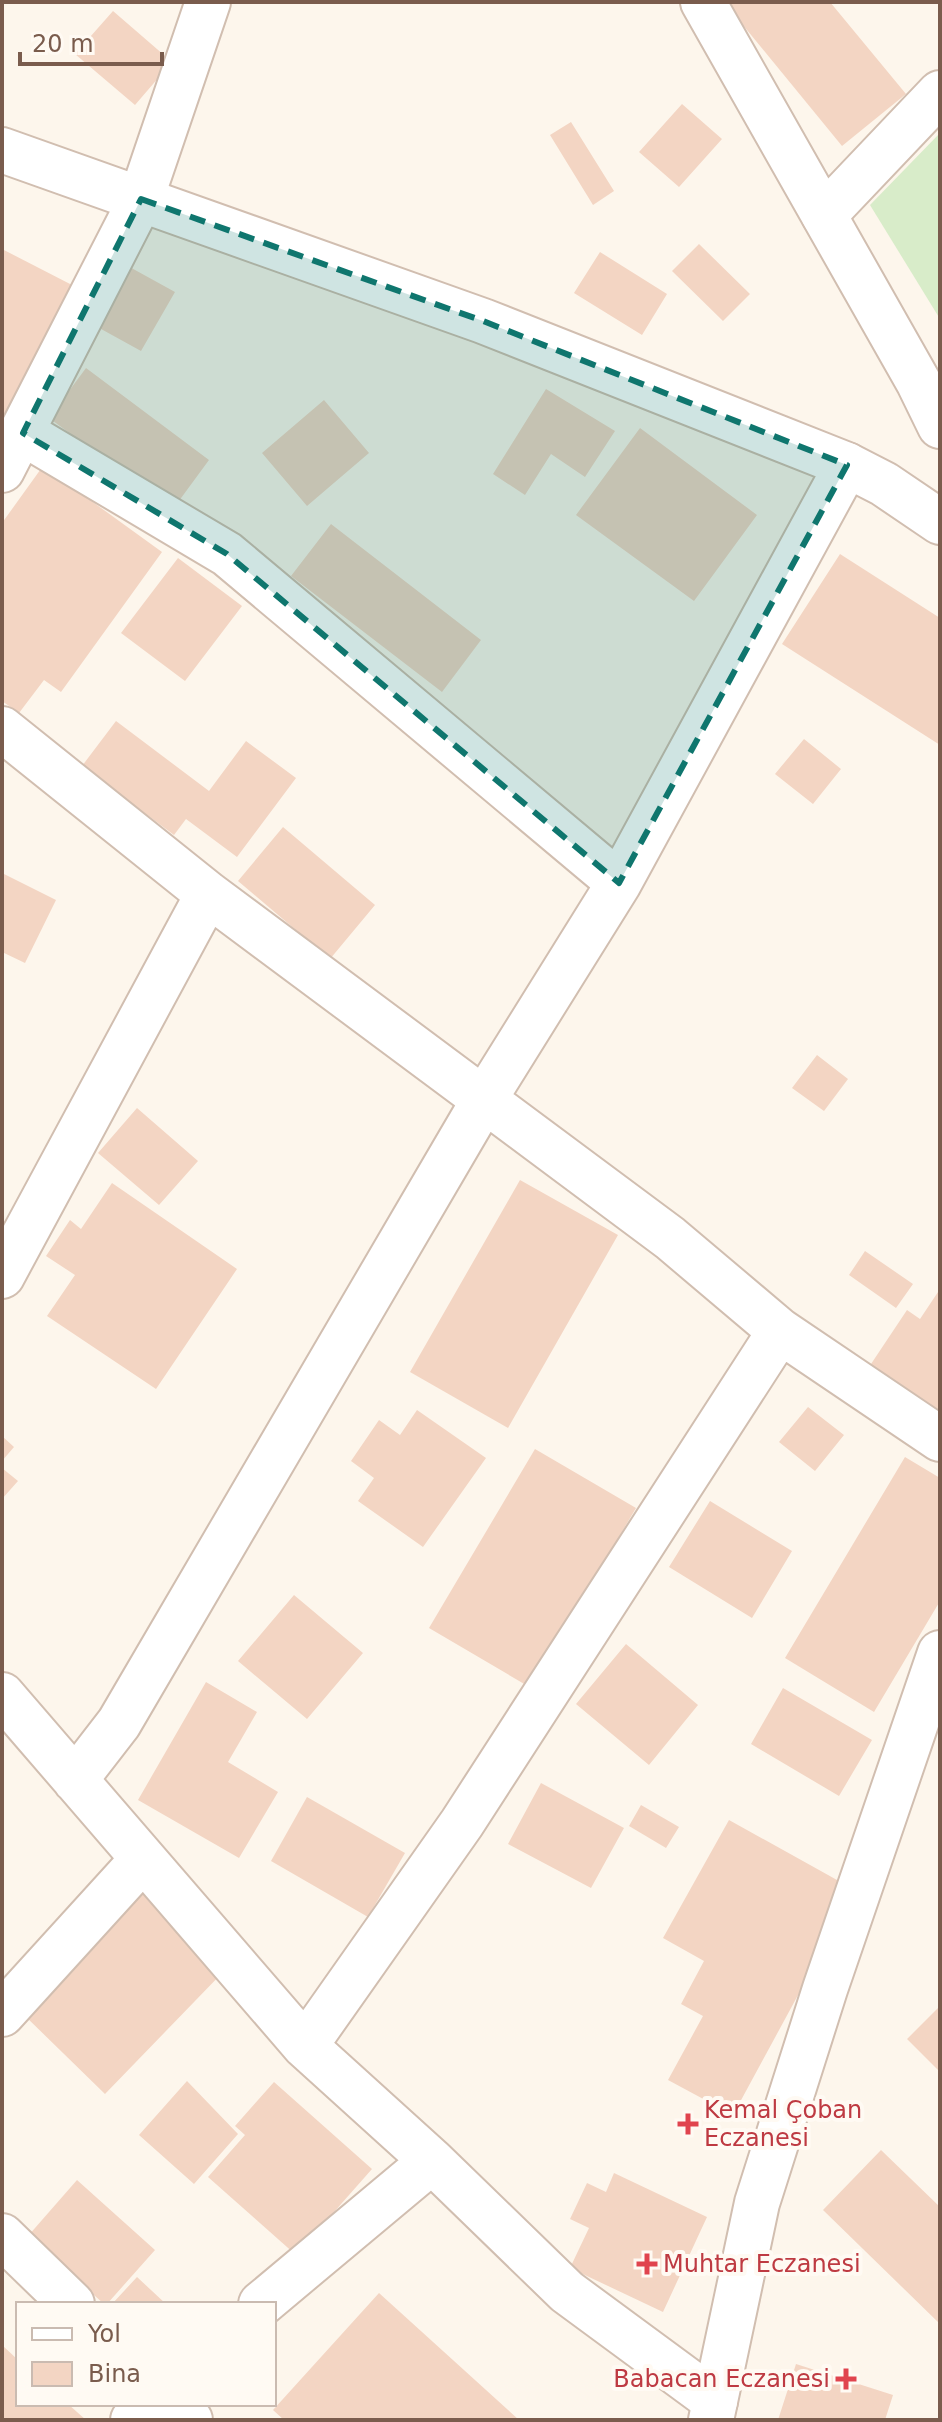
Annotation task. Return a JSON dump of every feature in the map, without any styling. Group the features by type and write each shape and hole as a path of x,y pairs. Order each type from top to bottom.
{"street":[{"path":"208,2 141,199 12,452 227,554 619,883"},
{"path":"703,2 919,383 940,426"},
{"path":"824,215 940,93"},
{"path":"2,150 483,321 847,465 884,484 940,522"},
{"path":"75,1780 119,1723 485,1098 619,883 847,465"},
{"path":"7,747 485,1098 670,1238 780,1331 940,1439"},
{"path":"2,1276 208,894"},
{"path":"305,2046 462,1823 780,1331"},
{"path":"2,1695 305,2046 432,2161 567,2292 713,2410 757,2203 825,1989 940,1653"},
{"path":"2,2014 143,1859"},
{"path":"263,2302 432,2161"},
{"path":"2,2236 70,2302"}],"highlighted area":[{"path":"141,199 483,321 847,465 619,883 227,554 23,433"}],"green space":[{"path":"940,133 940,319 870,205"}],"building":[{"path":"724,2 830,2 906,94 842,146"},
{"path":"113,11 172,62 135,105 75,54"},
{"path":"682,104 722,139 679,187 639,152"},
{"path":"571,122 614,191 593,205 550,135"},
{"path":"699,244 750,294 723,321 672,271"},
{"path":"2,249 72,285 2,421"},
{"path":"600,252 667,294 642,335 574,293"},
{"path":"126,265 175,292 141,351 92,324"},
{"path":"86,368 209,460 173,509 49,418"},
{"path":"546,389 615,431 585,477 551,454 525,495 493,474"},
{"path":"324,400 369,453 307,506 262,453"},
{"path":"640,428 757,515 694,601 576,515"},
{"path":"43,466 162,552 61,692 44,680 19,713 2,701 2,523"},
{"path":"331,524 481,640 442,692 291,576"},
{"path":"840,554 940,618 940,745 782,644"},
{"path":"178,558 242,606 185,681 121,633"},
{"path":"116,721 209,791 246,741 296,778 237,857 186,819 174,835 82,766"},
{"path":"804,739 841,769 813,804 775,774"},
{"path":"283,827 375,905 330,959 238,881"},
{"path":"2,873 56,900 25,963 2,952"},
{"path":"817,1055 848,1079 824,1111 792,1088"},
{"path":"137,1108 198,1161 159,1205 98,1153"},
{"path":"520,1180 618,1235 508,1428 410,1372"},
{"path":"112,1183 237,1269 156,1389 47,1316 75,1275 46,1256 70,1220 81,1229"},
{"path":"865,1251 913,1284 896,1308 849,1275"},
{"path":"940,1289 940,1423 865,1373 907,1310 920,1319"},
{"path":"808,1407 844,1435 815,1471 779,1442"},
{"path":"417,1410 486,1458 423,1547 358,1501 374,1478 351,1461 379,1420 400,1435"},
{"path":"2,1436 14,1447 2,1461"},
{"path":"535,1449 636,1508 564,1630 561,1627 526,1685 429,1628"},
{"path":"905,1457 940,1478 940,1601 874,1712 785,1658"},
{"path":"2,1468 18,1481 2,1499"},
{"path":"710,1501 792,1551 752,1618 669,1567"},
{"path":"294,1595 363,1653 307,1719 238,1661"},
{"path":"626,1644 698,1705 649,1765 576,1704"},
{"path":"206,1682 257,1712 228,1762 278,1792 239,1858 138,1800"},
{"path":"783,1688 872,1740 839,1796 751,1744"},
{"path":"541,1783 624,1828 591,1888 508,1844"},
{"path":"307,1797 405,1853 368,1917 271,1861"},
{"path":"641,1805 679,1827 666,1848 629,1826"},
{"path":"729,1820 855,1890 733,2115 668,2080 703,2016 681,2004 704,1961 663,1938"},
{"path":"142,1889 225,1970 105,2094 22,2013"},
{"path":"940,2006 940,2072 907,2039"},
{"path":"187,2081 238,2134 194,2184 139,2135"},
{"path":"274,2082 372,2169 296,2255 208,2177 245,2135 235,2126"},
{"path":"881,2150 940,2207 940,2324 823,2210"},
{"path":"614,2173 707,2217 663,2312 570,2268 589,2228 570,2219 587,2183 606,2192"},
{"path":"77,2180 155,2250 109,2302 102,2302 28,2236"},
{"path":"137,2277 164,2302 114,2302"},
{"path":"379,2293 519,2420 284,2420 273,2410"},
{"path":"2,2345 16,2358 16,2406 70,2406 86,2420 2,2420"},
{"path":"796,2364 893,2395 885,2420 778,2420"}],"place":[{"name":"Kemal Çoban Eczanesi","path":"688,2124"},
{"name":"Muhtar Eczanesi","path":"647,2264"},
{"name":"Babacan Eczanesi","path":"846,2379"}]}
